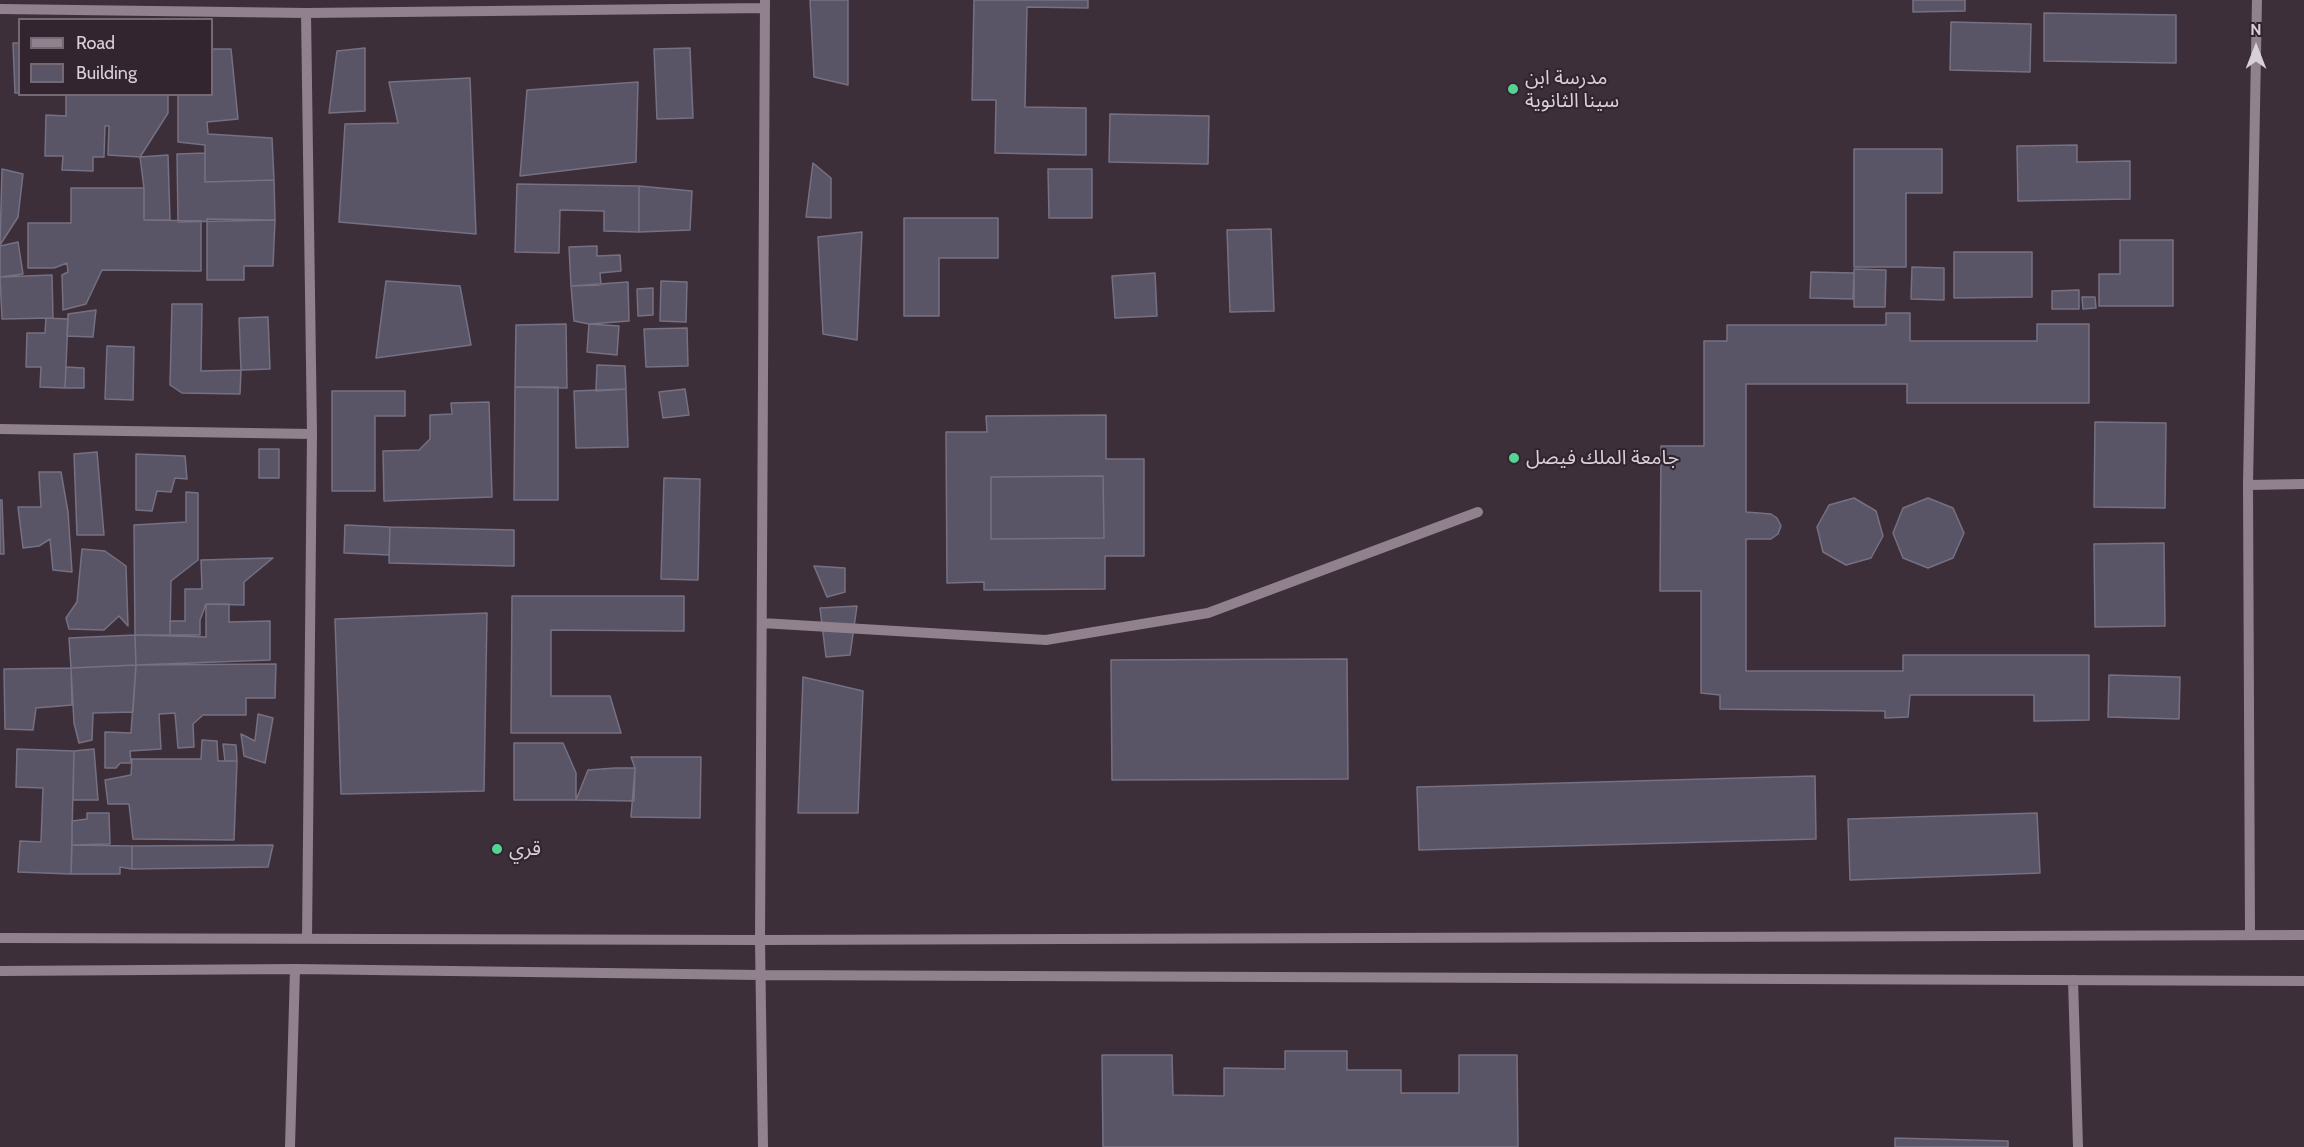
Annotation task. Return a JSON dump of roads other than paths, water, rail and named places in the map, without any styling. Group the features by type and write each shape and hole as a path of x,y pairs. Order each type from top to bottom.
{"street":[{"path":"2250,935 2248,484 2257,0"},
{"path":"0,9 306,13 765,4 760,940 763,1147"},
{"path":"306,13 312,434 307,939"},
{"path":"0,429 312,434"},
{"path":"2248,484 2304,484"},
{"path":"762,623 1046,640 1208,613 1478,512"},
{"path":"0,938 760,940 2304,935"},
{"path":"290,1147 295,969"},
{"path":"0,971 295,969 760,975 2304,981"},
{"path":"2073,980 2078,1147"}],"place":[{"name":"مدرسة ابن سينا الثانوية","path":"1513,89"},
{"name":"جامعة الملك فيصل","path":"1514,458"},
{"name":"قري","path":"497,849"}]}
